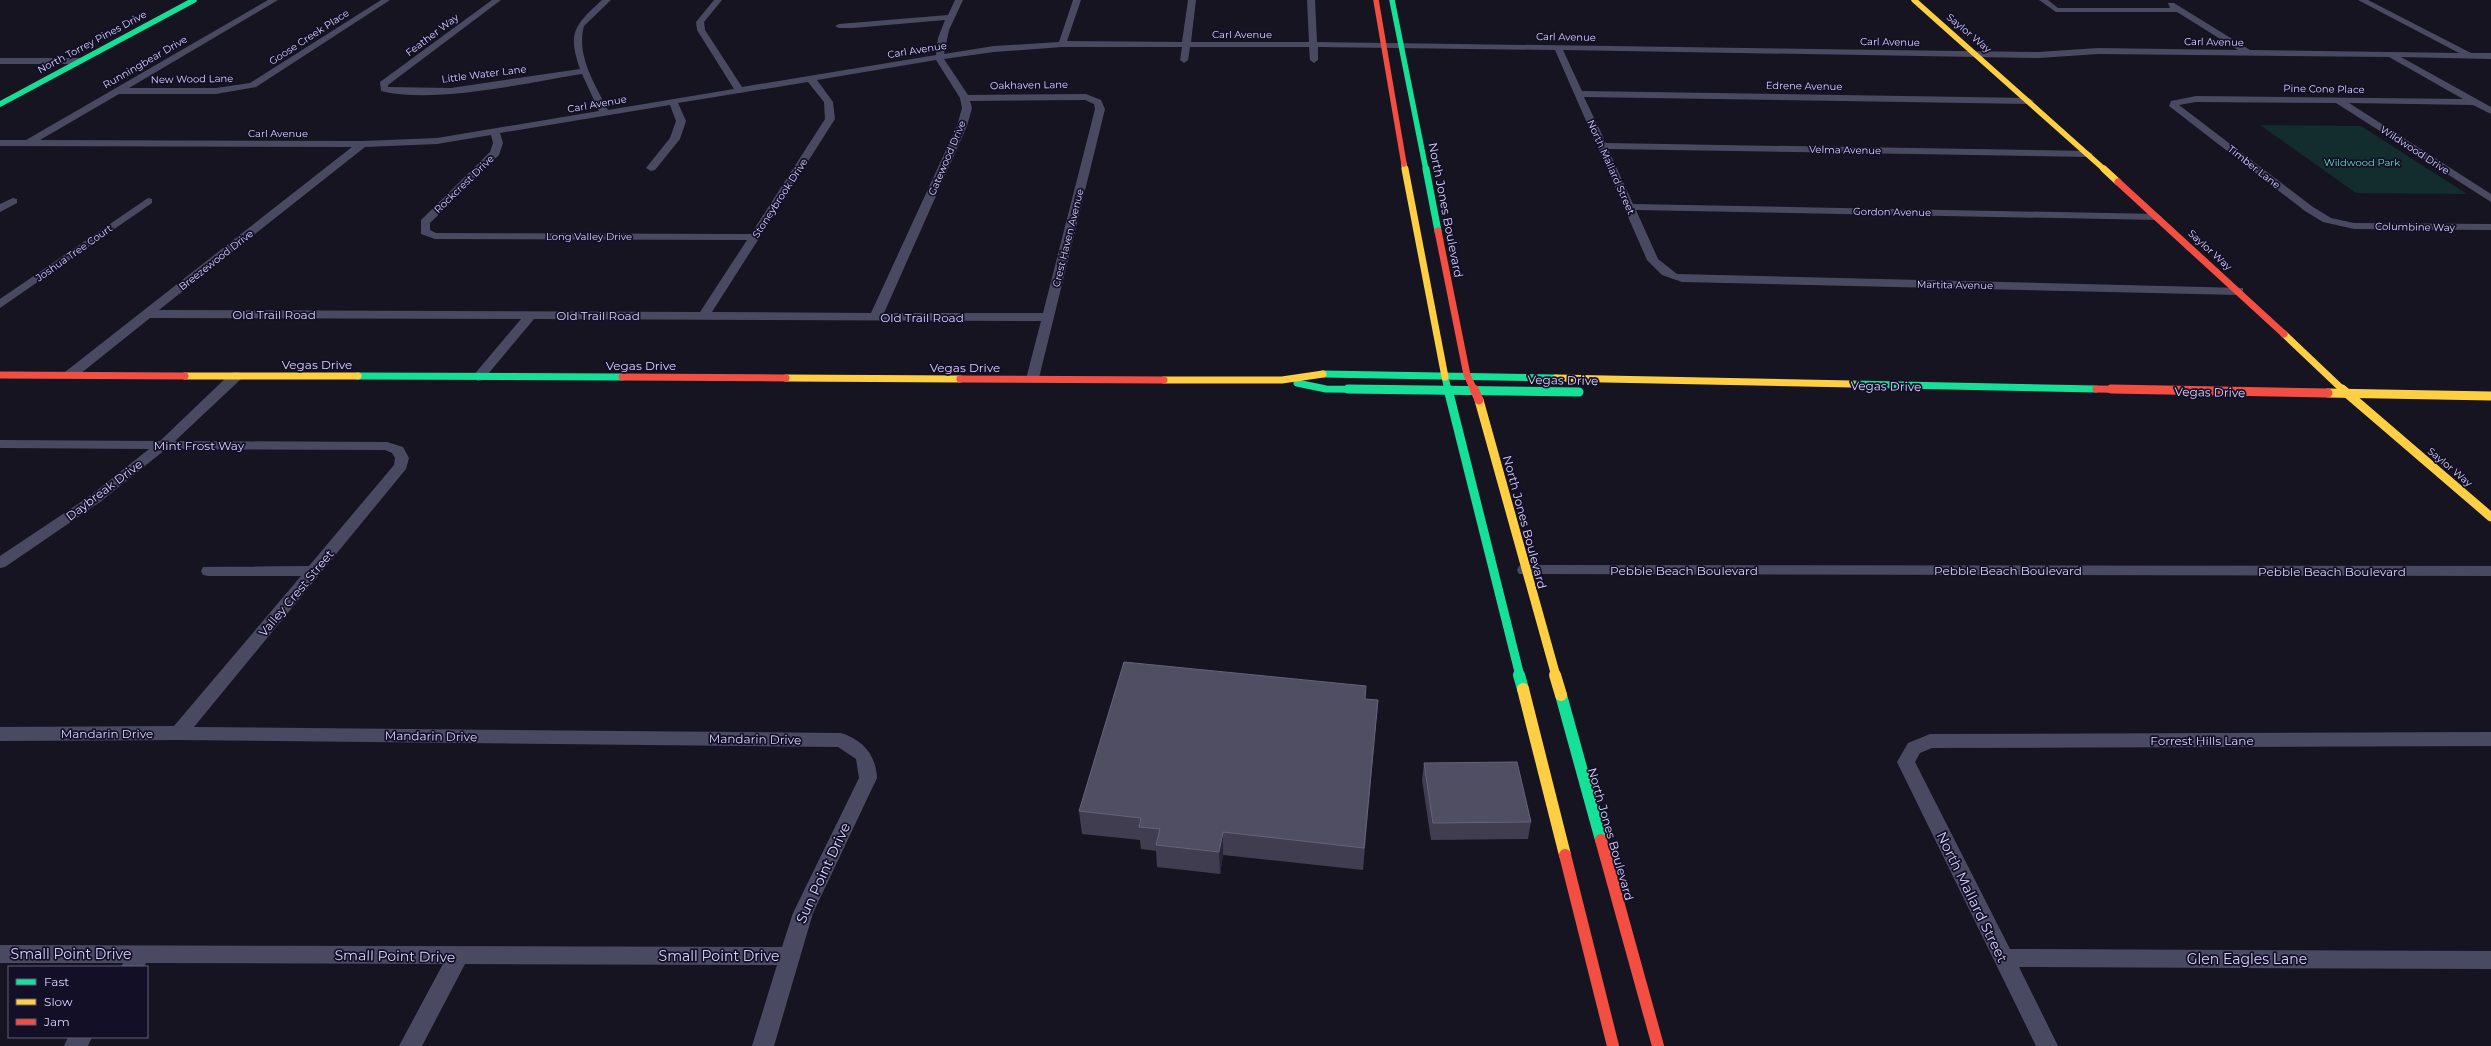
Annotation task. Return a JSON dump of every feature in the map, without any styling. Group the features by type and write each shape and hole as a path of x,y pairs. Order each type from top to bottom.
{"main road":[{"name":"North Torrey Pines Drive","path":"0,104 194,0"},
{"path":"1376,0 1406,175 1444,375 1533,711 1613,1046"},
{"name":"North Jones Boulevard","path":"1392,0 1467,376 1476,390 1520,565 1658,1046"},
{"name":"Saylor Way","path":"1914,0 1977,54 2239,291 2345,393 2491,517"},
{"path":"1406,175 1427,175"},
{"name":"Vegas Drive","path":"0,375 1282,380 1326,374 1444,375 2491,396"},
{"name":"Vegas Drive","path":"1282,380 1326,390 1590,392"},
{"path":"2348,407 2376,408"},
{"path":"1482,523 1496,540"}],"street":[{"name":"Runningbear Drive","path":"27,143 274,0"},
{"name":"Goose Creek Place","path":"242,88 262,80 386,0"},
{"name":"Feather Way","path":"384,89 383,84 496,0"},
{"path":"605,114 577,49 576,37 581,25 607,0"},
{"path":"718,0 700,22 701,30 740,91"},
{"path":"959,0 940,42 940,62 965,98"},
{"path":"1062,44 1077,0"},
{"path":"1184,60 1192,0"},
{"path":"1311,0 1314,60"},
{"path":"2043,0 2056,10 2180,10"},
{"path":"2164,0 2248,53"},
{"path":"2362,0 2470,56"},
{"path":"839,26 855,26 917,18 950,17"},
{"name":"Carl Avenue","path":"0,143 362,144 437,141 940,57 1000,49 1062,44 1401,45 2039,55 2098,51 2391,56 2491,56"},
{"name":"North Mallard Street","path":"1558,48 1653,260 1662,272 1673,277"},
{"path":"2391,56 2491,111"},
{"path":"0,60 81,61"},
{"name":"Little Water Lane","path":"384,89 392,91 452,91 586,71"},
{"name":"Stoneybrook Drive","path":"704,316 830,119 832,111 829,102 811,79"},
{"name":"New Wood Lane","path":"118,91 216,91 242,88"},
{"name":"Edrene Avenue","path":"1578,94 2029,101"},
{"name":"Oakhaven Lane","path":"965,98 1068,95 1094,99"},
{"name":"Gatewood Drive","path":"876,316 962,126 967,108 965,98"},
{"name":"Crest Haven Avenue","path":"1033,379 1100,109 1098,102 1094,99"},
{"name":"Pine Cone Place","path":"2174,103 2196,99 2474,102"},
{"name":"Wildwood Drive","path":"2339,101 2491,199"},
{"path":"651,168 675,139 681,121 673,102"},
{"name":"Timber Lane","path":"2174,103 2174,106 2308,209 2327,220 2340,224"},
{"name":"Rockcrest Drive","path":"425,232 425,222 496,153 498,143 495,132"},
{"name":"Breezewood Drive","path":"70,375 362,144"},
{"name":"Velma Avenue","path":"1602,146 2088,154"},
{"path":"0,209 13,201"},
{"name":"Joshua Tree Court","path":"0,304 148,201"},
{"name":"Gordon Avenue","path":"1628,207 2157,217"},
{"name":"Columbine Way","path":"2340,224 2354,226 2491,227"},
{"name":"Long Valley Drive","path":"425,232 435,236 755,237"},
{"name":"Martita Avenue","path":"1673,277 1690,279 2239,291"},
{"name":"Old Trail Road","path":"148,314 1048,317"},
{"path":"478,377 531,315"},
{"name":"Daybreak Drive","path":"0,563 95,499 164,444 236,376"},
{"name":"Mint Frost Way","path":"0,444 387,446 398,450"},
{"name":"Valley Crest Street","path":"179,734 401,466 402,458 398,450"},
{"name":"Pebble Beach Boulevard","path":"1520,565 2491,571"},
{"path":"209,571 314,571"},
{"name":"Mandarin Drive","path":"0,734 179,734 841,740 858,750"},
{"name":"Forrest Hills Lane","path":"1914,748 1930,740 2491,739"},
{"name":"North Mallard Street","path":"1914,748 1906,762 2047,1046"},
{"name":"Sun Point Drive","path":"763,1046 802,913 868,778 868,763 858,750"},
{"name":"Small Point Drive","path":"0,954 137,960 789,956"},
{"path":"410,1046 458,957"},
{"name":"Glen Eagles Lane","path":"2002,958 2491,960"}],"green space":[{"name":"Wildwood Park","path":"2260,125 2361,126 2467,194 2356,193"}],"building":[{"path":"1124,662 1366,686 1365,699 1378,700 1364,848 1223,832 1219,852 1156,845 1160,829 1139,827 1141,818 1079,811"},
{"path":"1517,762 1531,822 1433,823 1424,763"}],"traffic: fast":[{"path":"0,104 194,0"},
{"path":"1392,0 1438,231"},
{"path":"1323,374 1556,378"},
{"path":"358,376 622,377"},
{"path":"1445,377 1523,689"},
{"path":"1297,383 1326,389 1579,392"},
{"path":"1852,384 2096,389"},
{"path":"1561,695 1601,840"}],"traffic: slow":[{"path":"1914,0 2118,182"},
{"path":"1404,164 1445,377"},
{"path":"2284,334 2361,407 2491,517"},
{"path":"1164,380 1282,380 1323,374"},
{"path":"185,376 358,376"},
{"path":"786,378 960,379"},
{"path":"1556,378 1852,384"},
{"path":"2328,393 2491,396"},
{"path":"1479,400 1561,695"},
{"path":"1523,689 1565,855"}],"traffic: jam":[{"path":"1376,0 1404,164"},
{"path":"2118,182 2284,334"},
{"path":"1438,231 1467,375 1479,400"},
{"path":"0,375 185,376"},
{"path":"622,377 786,378"},
{"path":"960,379 1164,380"},
{"path":"2096,389 2328,393"},
{"path":"1601,840 1658,1046"},
{"path":"1565,855 1613,1046"}]}
